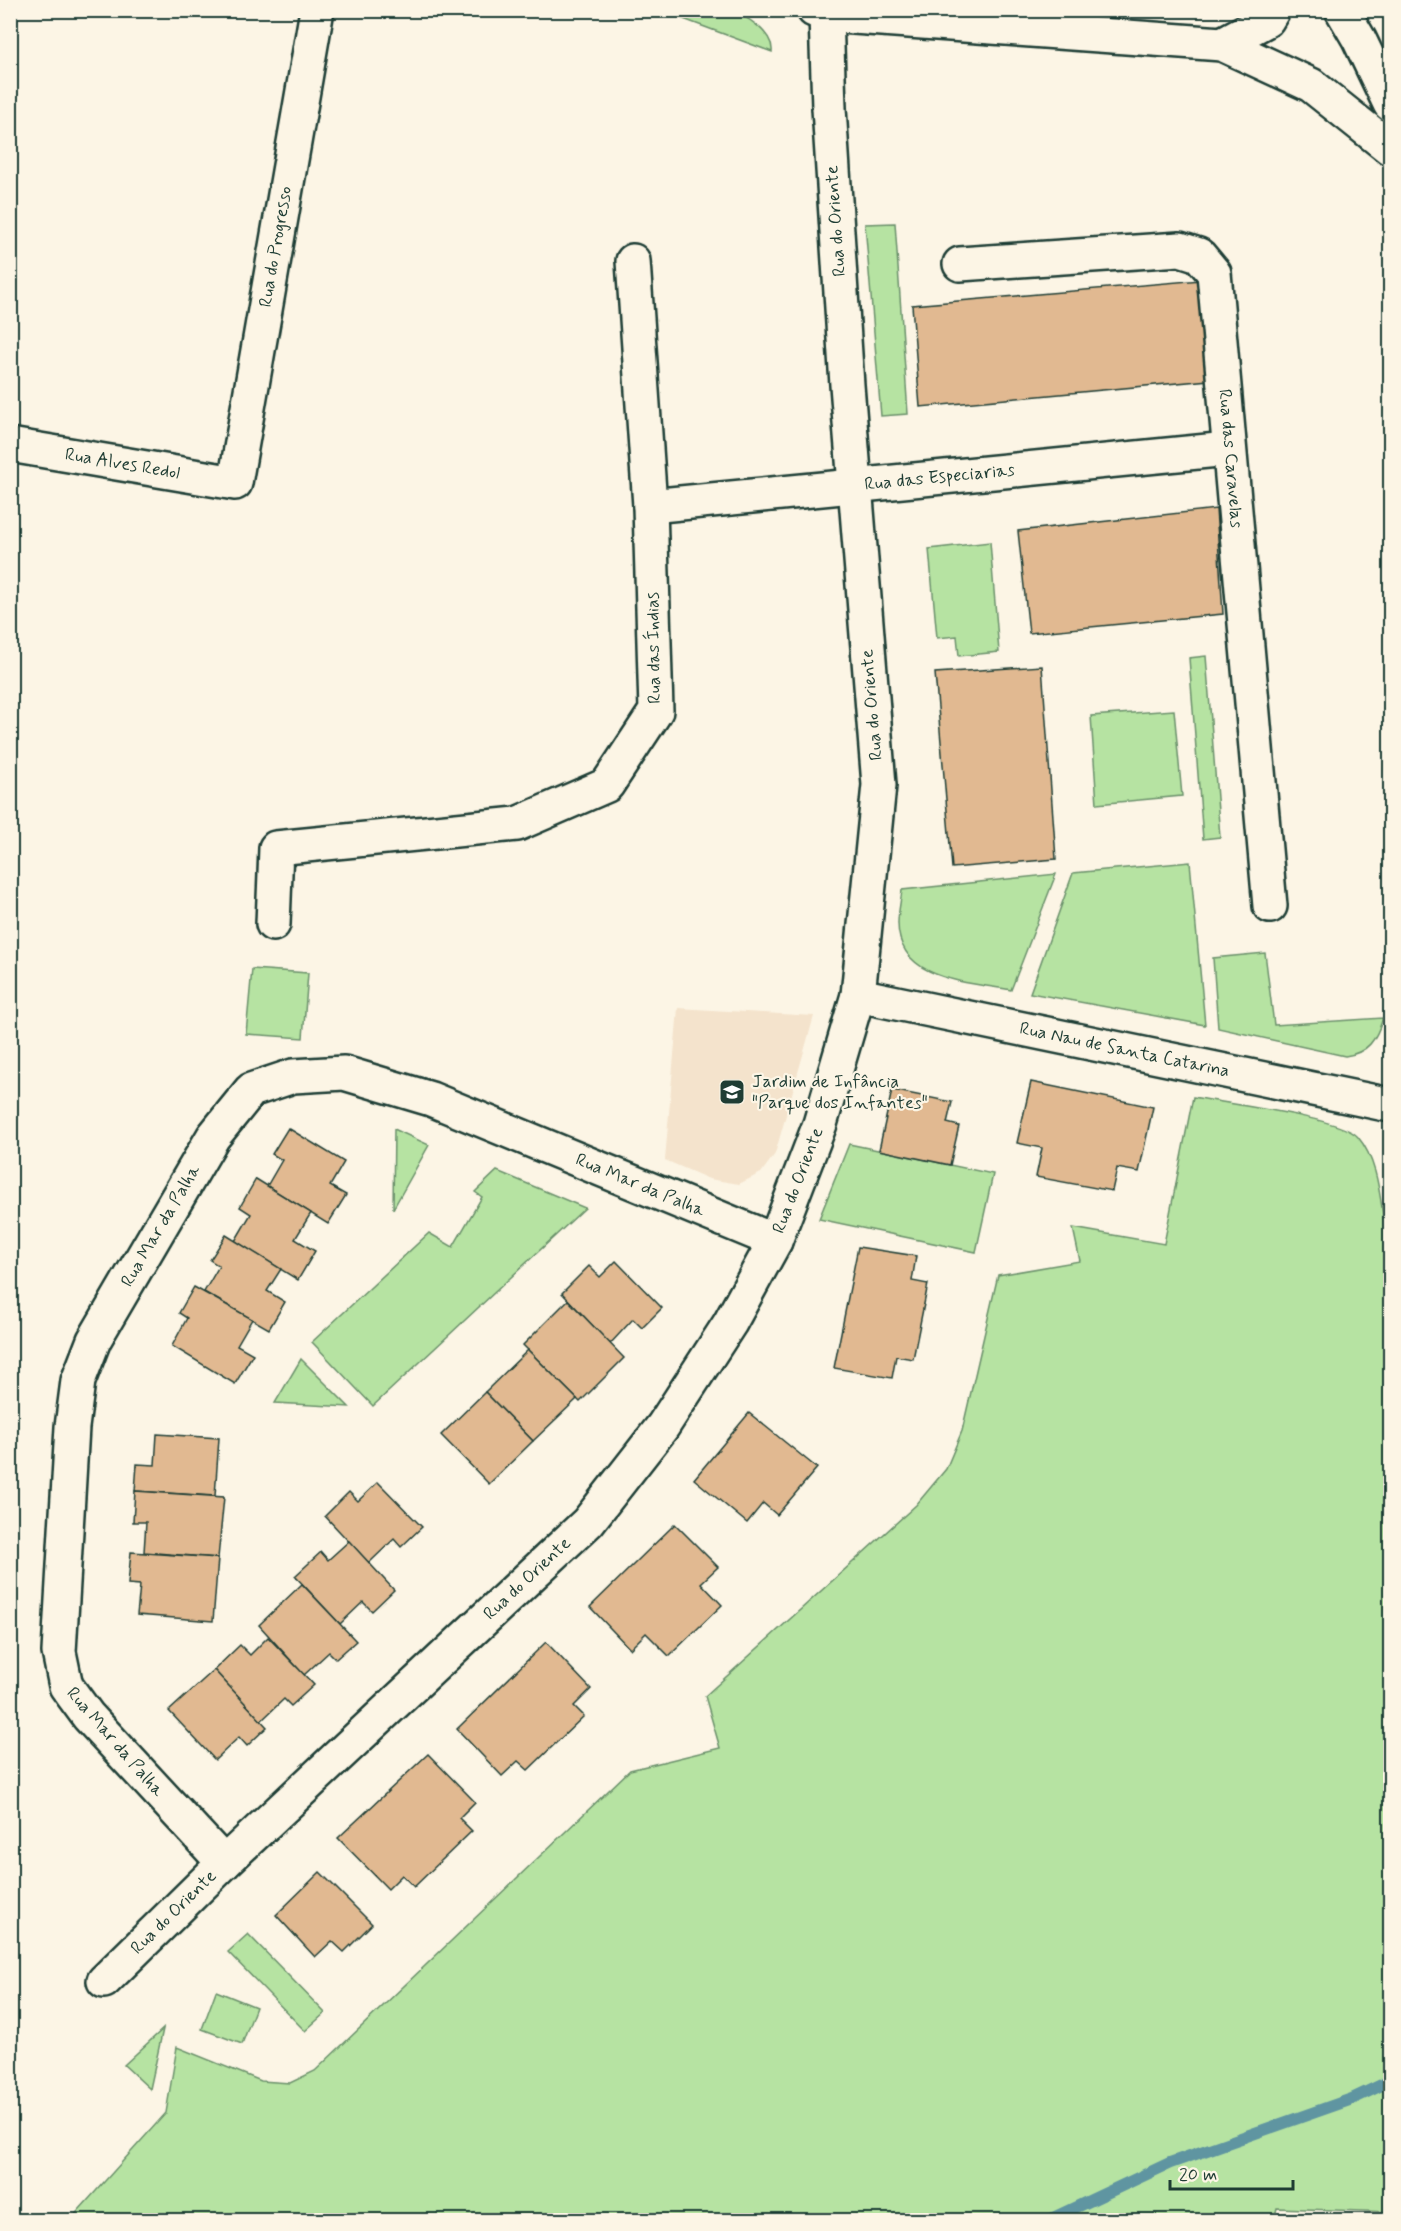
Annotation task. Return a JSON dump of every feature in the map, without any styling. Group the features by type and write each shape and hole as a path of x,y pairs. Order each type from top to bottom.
{"street":[{"name":"Rua do Progresso","path":"235,483 317,10"},
{"path":"1222,44 1267,20 1273,10"},
{"path":"1342,10 1359,39 1390,104"},
{"path":"820,13 1222,44 1311,85 1390,148"},
{"name":"Rua do Oriente","path":"104,1981 224,1863 588,1522 663,1426 730,1323 774,1241 820,1124 858,995 879,784 859,550 857,485 820,13"},
{"name":"Rua das Caravelas","path":"960,264 1180,249 1199,255 1214,273 1270,906"},
{"name":"Rua das Índias","path":"273,924 276,848 517,824 608,785 656,711 650,506 633,261"},
{"name":"Rua Alves Redol","path":"10,445 235,483"},
{"name":"Rua das Especiarias","path":"650,506 1228,449"},
{"name":"Rua Nau de Santa Catarina","path":"858,995 1390,1105"},
{"name":"Rua Mar da Palha","path":"224,1863 88,1716 66,1686 59,1652 72,1427 78,1381 94,1340 213,1137 251,1090 292,1076 344,1073 431,1099 774,1241"}],"shaded area":[{"name":"Jardim de Infância \"Parque dos Infantes\"","path":"678,1008 814,1016 775,1154 761,1173 739,1184 709,1179 665,1160"}],"green space":[{"path":"711,9 734,12 750,20 763,31 771,45 772,52 662,11"},
{"path":"895,223 908,414 881,416 865,224"},
{"path":"990,542 999,652 959,656 957,636 937,638 929,549"},
{"path":"1206,656 1220,837 1203,839 1189,658"},
{"path":"1174,710 1182,796 1097,804 1091,716"},
{"path":"1190,862 1205,1025 1030,993 1073,873"},
{"path":"1056,874 1011,990 957,981 939,975 923,968 910,957 901,942 898,915 902,890"},
{"path":"1265,953 1274,1025 1383,1018 1370,1044 1360,1052 1345,1056 1218,1028 1213,958"},
{"path":"252,969 308,973 303,1038 246,1034"},
{"path":"1193,1097 1307,1118 1348,1130 1358,1137 1375,1170 1390,1244 1390,2212 1277,2208 1274,2220 70,2220 166,2113 177,2047 261,2081 290,2083 315,2071 630,1770 720,1748 705,1696 916,1505 946,1469 962,1431 998,1275 1080,1261 1073,1228 1164,1244"},
{"path":"394,1129 429,1145 393,1209"},
{"path":"849,1144 993,1174 976,1252 819,1219"},
{"path":"497,1171 585,1208 373,1406 312,1342 429,1233 453,1247 482,1197 475,1192"},
{"path":"301,1359 349,1407 275,1403"},
{"path":"248,1934 325,2013 305,2031 228,1952"},
{"path":"216,1991 256,2007 242,2044 202,2029"},
{"path":"163,2029 150,2089 124,2065"}],"building":[{"path":"1201,280 1209,380 920,407 912,305"},
{"path":"1216,509 1223,614 1029,633 1018,531"},
{"path":"1042,666 1056,859 952,868 935,673"},
{"path":"1031,1082 1153,1107 1139,1172 1117,1168 1112,1191 1036,1177 1042,1148 1017,1143"},
{"path":"892,1090 952,1102 947,1123 959,1126 950,1165 879,1150"},
{"path":"288,1128 344,1162 330,1186 346,1195 328,1224 267,1186 282,1160 272,1154"},
{"path":"256,1179 311,1213 295,1239 315,1251 298,1280 235,1241 251,1214 240,1207"},
{"path":"226,1235 281,1269 267,1291 285,1302 269,1329 204,1292 219,1266 210,1260"},
{"path":"858,1247 916,1256 912,1281 928,1284 913,1359 896,1356 892,1378 834,1368"},
{"path":"616,1261 662,1308 642,1328 633,1319 610,1344 562,1293 589,1266 600,1277"},
{"path":"194,1287 252,1319 237,1345 253,1354 235,1384 172,1346 187,1318 179,1313"},
{"path":"568,1300 624,1358 580,1402 523,1345"},
{"path":"528,1350 577,1399 533,1441 485,1392"},
{"path":"485,1392 533,1441 489,1484 441,1435"},
{"path":"749,1413 817,1468 777,1515 763,1503 747,1523 694,1479"},
{"path":"157,1434 219,1438 215,1496 135,1491 137,1464 155,1465"},
{"path":"378,1482 422,1527 401,1547 394,1539 369,1563 325,1516 349,1492 358,1501"},
{"path":"135,1491 224,1497 218,1558 144,1552 146,1522 133,1522"},
{"path":"675,1524 718,1567 701,1583 722,1605 669,1656 646,1633 630,1649 590,1607"},
{"path":"349,1541 394,1590 372,1611 363,1602 340,1624 295,1576 321,1552 328,1560"},
{"path":"131,1552 218,1558 213,1621 137,1615 140,1585 128,1584"},
{"path":"302,1584 356,1641 336,1659 329,1652 304,1675 259,1625"},
{"path":"268,1637 314,1685 291,1706 284,1699 261,1721 214,1670 240,1645 250,1655"},
{"path":"546,1642 591,1689 574,1706 584,1716 528,1770 518,1761 502,1776 457,1729"},
{"path":"214,1670 267,1727 247,1746 239,1737 215,1760 169,1711"},
{"path":"428,1754 475,1802 459,1818 472,1831 414,1887 402,1875 388,1889 338,1838"},
{"path":"320,1872 372,1924 344,1952 332,1941 315,1957 276,1915"}],"waterway":[{"path":"1049,2220 1170,2163 1352,2099 1390,2081"}],"place":[{"name":"Jardim de Infância \"Parque dos Infantes\"","path":"732,1092"}]}
